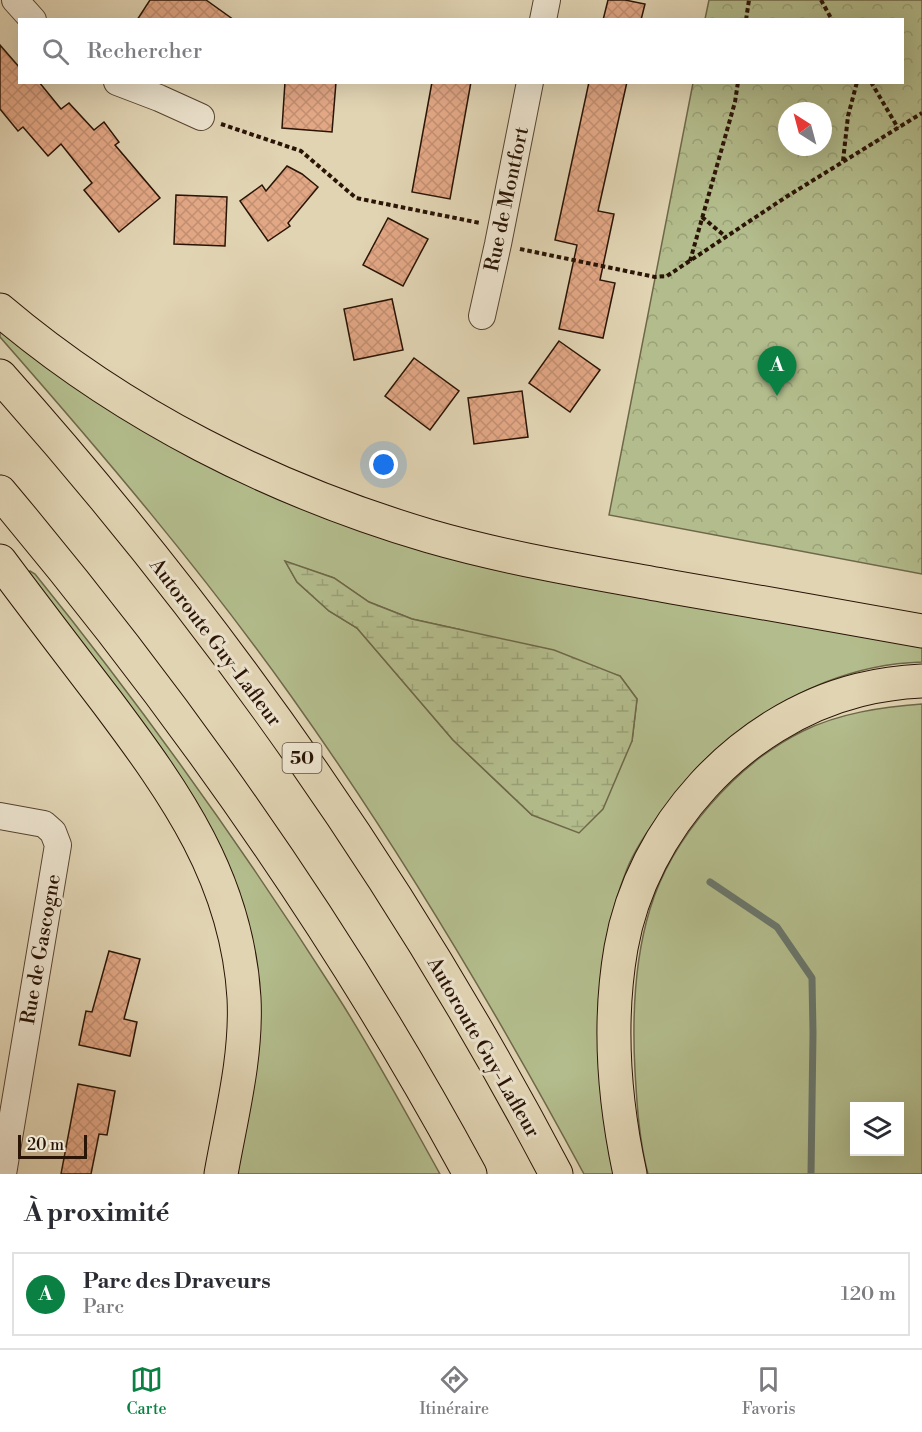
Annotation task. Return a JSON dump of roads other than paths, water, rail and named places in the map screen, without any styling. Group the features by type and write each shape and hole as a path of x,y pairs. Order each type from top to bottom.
{"highway":[{"path":"0,310 75,368 164,424 240,464 352,511 431,536 520,558 922,631"},
{"name":"Autoroute Guy-Lafleur","path":"0,376 70,456 173,582 327,794 381,875 448,983 500,1071 556,1174"},
{"path":"0,492 126,646 252,819 357,979 470,1174"},
{"path":"0,561 124,725 160,777 204,849 225,897 238,946 244,1000 244,1025 237,1086 221,1174"},
{"path":"630,1174 620,1123 615,1074 615,993 621,946 635,898 655,852 668,830 699,789 729,761 762,735 800,712 839,696 877,686 922,681"}],"street":[{"path":"15,0 31,18"},
{"path":"543,18 547,0"},
{"path":"122,84 201,117"},
{"name":"Rue de Montfort","path":"482,316 530,84"},
{"name":"Rue de Gascogne","path":"0,816 44,824 53,832 58,845 3,1174"}],"waterway":[{"path":"710,882 777,927 812,978 811,1174"}],"place":[{"name":"Parc des Draveurs","path":"777,396"}]}
